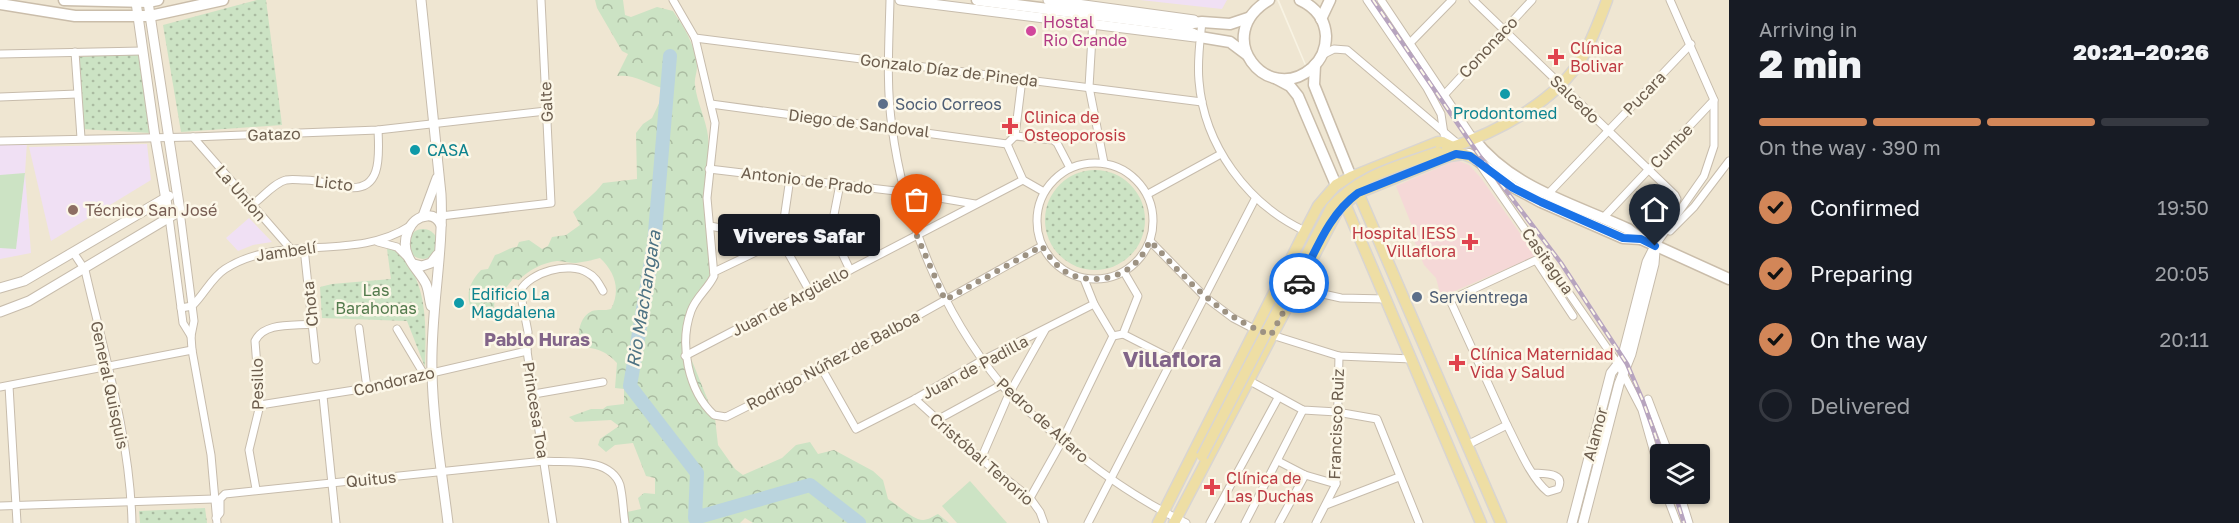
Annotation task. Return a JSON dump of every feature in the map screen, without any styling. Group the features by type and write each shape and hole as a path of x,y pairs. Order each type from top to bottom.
{"main road":[{"path":"63,0 153,1"},
{"path":"0,4 75,16 150,16 223,0"},
{"path":"977,0 1094,11 1175,26 1200,37 1230,42 1246,54 1258,70 1290,86 1298,96 1345,202 1481,523"},
{"path":"1246,54 1243,36 1248,18 1258,3 1269,0"},
{"path":"1277,79 1302,75 1315,65 1322,54 1326,40 1321,19 1315,10 1300,0"},
{"path":"1321,19 1329,0"},
{"path":"1185,501 1296,288 1334,217 1345,202 1358,193 1453,149 1534,107 1560,85 1583,57 1607,0"},
{"path":"101,1 103,16"},
{"path":"1175,26 1202,22 1230,24 1248,18"},
{"path":"1315,65 1314,85 1351,177 1501,523"},
{"path":"1473,138 1497,164 1518,180 1628,229 1655,246 1729,279"},
{"path":"1158,523 1318,206 1336,185 1442,142 1476,159 1513,188 1541,202 1623,238 1641,239"},
{"path":"1179,522 1201,458 1331,208 1347,190 1366,178 1438,152 1453,149"},
{"path":"1172,497 1201,458"}],"street":[{"path":"421,0 441,221 428,374 448,523"},
{"name":"Galte","path":"441,221 551,203 541,0"},
{"name":"Pedro de Alfaro","path":"890,0 888,62 892,127 904,192 917,236 945,300 983,360 1009,394 1062,441 1112,480 1179,522"},
{"path":"900,0 1094,11 1202,22 1198,69 1202,102 1221,154 1255,199 1283,220 1305,231"},
{"path":"1048,0 1200,37"},
{"path":"1367,0 1427,88 1441,114 1444,134"},
{"path":"1382,0 1473,138"},
{"path":"1410,43 1452,0"},
{"name":"Salcedo","path":"1473,0 1677,199"},
{"name":"Cononaco","path":"1445,94 1532,0"},
{"path":"1655,246 1704,176 1714,146 1714,100 1670,0"},
{"path":"153,1 150,16 180,211 194,321 191,336 192,350 211,454 217,520"},
{"path":"674,1 695,38 715,123 707,198 714,272 713,278 700,294 690,312 685,356"},
{"path":"136,2 183,323 191,336"},
{"path":"1094,11 1089,87 1104,163"},
{"name":"Gonzalo Díaz de Pineda","path":"695,38 1202,102"},
{"name":"Pucara","path":"1548,194 1691,44"},
{"path":"1322,54 1334,49 1347,50 1444,134 1453,149"},
{"path":"0,54 142,51"},
{"path":"75,52 81,138"},
{"path":"1022,79 1015,136 1007,144 1023,180 1044,192"},
{"path":"0,97 77,94"},
{"name":"Cumbe","path":"1603,218 1714,100"},
{"name":"Diego de Sandoval","path":"711,104 1007,144"},
{"name":"Gatazo","path":"0,141 378,130 546,111"},
{"name":"Licto","path":"252,205 282,182 290,180 316,180 354,188 363,186 377,171 378,130"},
{"path":"1015,136 1053,140 1057,143 1070,168"},
{"name":"La Union","path":"193,137 290,248"},
{"path":"1148,194 1221,154"},
{"name":"Casitagua","path":"1476,159 1620,368 1642,410 1652,444"},
{"path":"1655,246 1694,207 1729,161"},
{"path":"1086,163 1104,163 1122,168 1137,179 1148,194 1153,218 1150,241 1140,259 1124,272 1105,279 1084,279 1067,272 1052,261 1042,246 1037,228 1038,210 1044,192 1055,178 1070,168 1086,163"},
{"name":"Antonio de Prado","path":"709,169 904,192 975,204"},
{"path":"423,216 438,176"},
{"path":"790,178 781,240 810,292"},
{"name":"Juan de Argüello","path":"685,356 1023,180"},
{"path":"840,184 831,230 850,270"},
{"path":"0,288 24,281 177,192"},
{"path":"1088,523 1255,199"},
{"name":"Alamor","path":"1583,523 1647,262 1655,246 1653,229 1656,222 1675,204 1677,199"},
{"path":"0,312 29,301 85,270 180,211"},
{"path":"433,315 426,284 411,261 406,241 410,226 423,216 430,215 441,221"},
{"name":"Jambelí","path":"192,306 224,270 249,256 290,248 376,242 398,234 410,226"},
{"path":"710,226 781,240"},
{"path":"714,272 781,240"},
{"path":"1150,241 1205,297 1233,318 1256,330 1339,356 1412,359"},
{"name":"Jambelí","path":"376,242 397,247 411,261"},
{"name":"Rodrigo Núñez de Balboa","path":"685,356 694,385 711,412 717,417 726,417 822,369 1042,246"},
{"name":"Chota","path":"304,248 316,360"},
{"name":"General Quisquis","path":"73,252 85,270 122,432 132,523"},
{"path":"411,261 422,266 431,263 438,252"},
{"path":"1533,473 1507,425 1450,300 1536,260 1573,316"},
{"name":"Princesa Toa","path":"553,523 526,351 528,332 520,291 528,280 546,272 575,268 587,272 597,280 603,291"},
{"path":"1123,333 1138,297 1124,272"},
{"path":"1084,279 1094,304 1113,336"},
{"path":"1296,288 1341,298 1386,299"},
{"name":"Juan de Padilla","path":"822,369 856,429 915,399 983,360 1094,304"},
{"path":"181,308 192,306"},
{"name":"Pesillo","path":"256,489 249,450 260,405 255,341 259,333 265,329 312,324"},
{"path":"360,328 367,388"},
{"path":"397,329 428,374"},
{"path":"981,459 1009,394 1046,329"},
{"path":"1030,498 1062,441 1113,336 1123,333 1172,359"},
{"path":"0,387 192,350"},
{"name":"Condorazo","path":"260,405 367,388 526,351"},
{"name":"Francisco Ruiz","path":"1316,523 1336,484 1339,356"},
{"name":"Alamor","path":"1572,523 1611,373 1620,368"},
{"path":"1248,380 1303,410 1337,412 1377,420 1419,523"},
{"path":"534,394 603,382"},
{"path":"937,420 1001,385"},
{"path":"9,386 17,523"},
{"path":"323,396 336,523"},
{"path":"1210,523 1278,398"},
{"name":"Cristóbal Tenorio","path":"915,399 981,459 1030,498 1040,512 1044,523"},
{"path":"1648,399 1665,444"},
{"path":"1245,523 1303,410"},
{"path":"1467,445 1507,425"},
{"name":"Quitus","path":"217,520 222,495 256,489 544,461 597,464 611,471 620,484 625,523"},
{"path":"1278,461 1305,475 1336,484"},
{"path":"1279,523 1305,475"},
{"path":"1326,505 1399,477"},
{"path":"0,506 214,499"},
{"path":"1670,504 1677,523"},
{"path":"1683,504 1689,523"}],"shaded area":[{"path":"0,0 1277,0 1408,308 1279,0 1729,0 1729,523 0,523"},
{"path":"1140,0 1227,0 1222,9"},
{"path":"0,141 27,142 25,173 31,253 0,259"},
{"name":"Técnico San José","path":"147,144 151,180 51,241 29,147"},
{"name":"Hospital IESS Villaflora","path":"1459,161 1469,165 1481,178 1536,256 1441,297 1436,278 1424,265 1409,228 1412,226 1396,186"},
{"path":"249,218 272,242 253,245 238,251 226,238"}],"green space":[{"path":"257,0 266,0 282,125 181,132 163,25"},
{"path":"595,0 623,0 625,15 631,17 657,7 673,11 694,51 697,67 696,92 708,136 714,267 689,314 688,351 715,418 718,445 735,469 743,475 782,458 796,445 810,442 818,454 834,450 873,471 883,480 888,499 910,515 923,520 938,514 949,523 753,523 745,518 740,523 629,523 627,512 641,509 638,498 644,493 655,494 655,478 646,476 633,443 615,445 606,452 598,445 600,439 619,426 611,420 575,422 569,417 591,409 624,404 624,389 615,388 617,363 600,350 579,347 581,322 587,314 592,311 611,309 614,302 615,282 605,263 600,258 576,263 557,261 541,265 526,273 519,280 513,279 504,290 495,291 494,309 481,317 473,314 469,302 469,290 473,280 481,270 488,269 495,255 517,247 519,242 529,240 542,249 548,246 552,237 566,235 580,225 573,212 603,183 637,179 636,133 652,118 663,95 662,88 634,78 617,76 628,54 622,51 597,8"},
{"path":"139,53 151,133 81,129 77,57"},
{"path":"1095,170 1114,174 1130,185 1141,201 1145,220 1141,239 1130,255 1114,266 1095,270 1076,266 1060,255 1049,239 1045,220 1049,201 1060,185 1076,174"},
{"path":"25,173 16,249 0,248 0,175"},
{"path":"423,229 434,233 438,244 434,255 423,259 412,255 408,244 412,233"},
{"name":"Las Barahonas","path":"387,249 395,249 406,261 420,289 425,319 425,367 407,321 322,318 320,287 391,279"},
{"path":"970,481 1007,523 957,523 942,506"},
{"path":"205,508 207,523 140,523 139,511"}],"waterway":[{"name":"Rio Machangara","path":"670,56 654,244 630,386 697,473 695,518 810,485 859,523"}],"railway":[{"path":"1373,0 1479,155 1561,263 1627,364 1658,444"},
{"path":"1678,504 1684,523"}],"way so far":[{"path":"917,236 945,300 1042,246 1052,261 1067,272 1084,279 1105,279 1124,272 1140,259 1150,241 1205,297 1220,309 1256,330 1271,335 1299,283"}],"place":[{"name":"Hostal Rio Grande","path":"1031,31"},
{"name":"Clínica Bolivar","path":"1556,57"},
{"name":"Prodontomed","path":"1505,94"},
{"name":"Socio Correos","path":"883,104"},
{"name":"Clinica de Osteoporosis","path":"1010,126"},
{"name":"CASA","path":"415,150"},
{"name":"Técnico San José","path":"73,210"},
{"name":"Viveres Safar","path":"917,236"},
{"name":"Hospital IESS Villaflora","path":"1470,242"},
{"name":"Servientrega","path":"1417,297"},
{"name":"Edificio La Magdalena","path":"459,303"},
{"name":"Clínica Maternidad Vida y Salud","path":"1457,363"},
{"name":"Clínica de Las Duchas","path":"1212,487"}],"district":[{"name":"Pablo Huras","path":"537,340"},
{"name":"Villaflora","path":"1172,359"}],"route":[{"path":"1299,283 1334,217 1345,202 1358,193 1456,154 1476,159 1513,188 1541,202 1623,238 1641,239 1655,246"}]}
